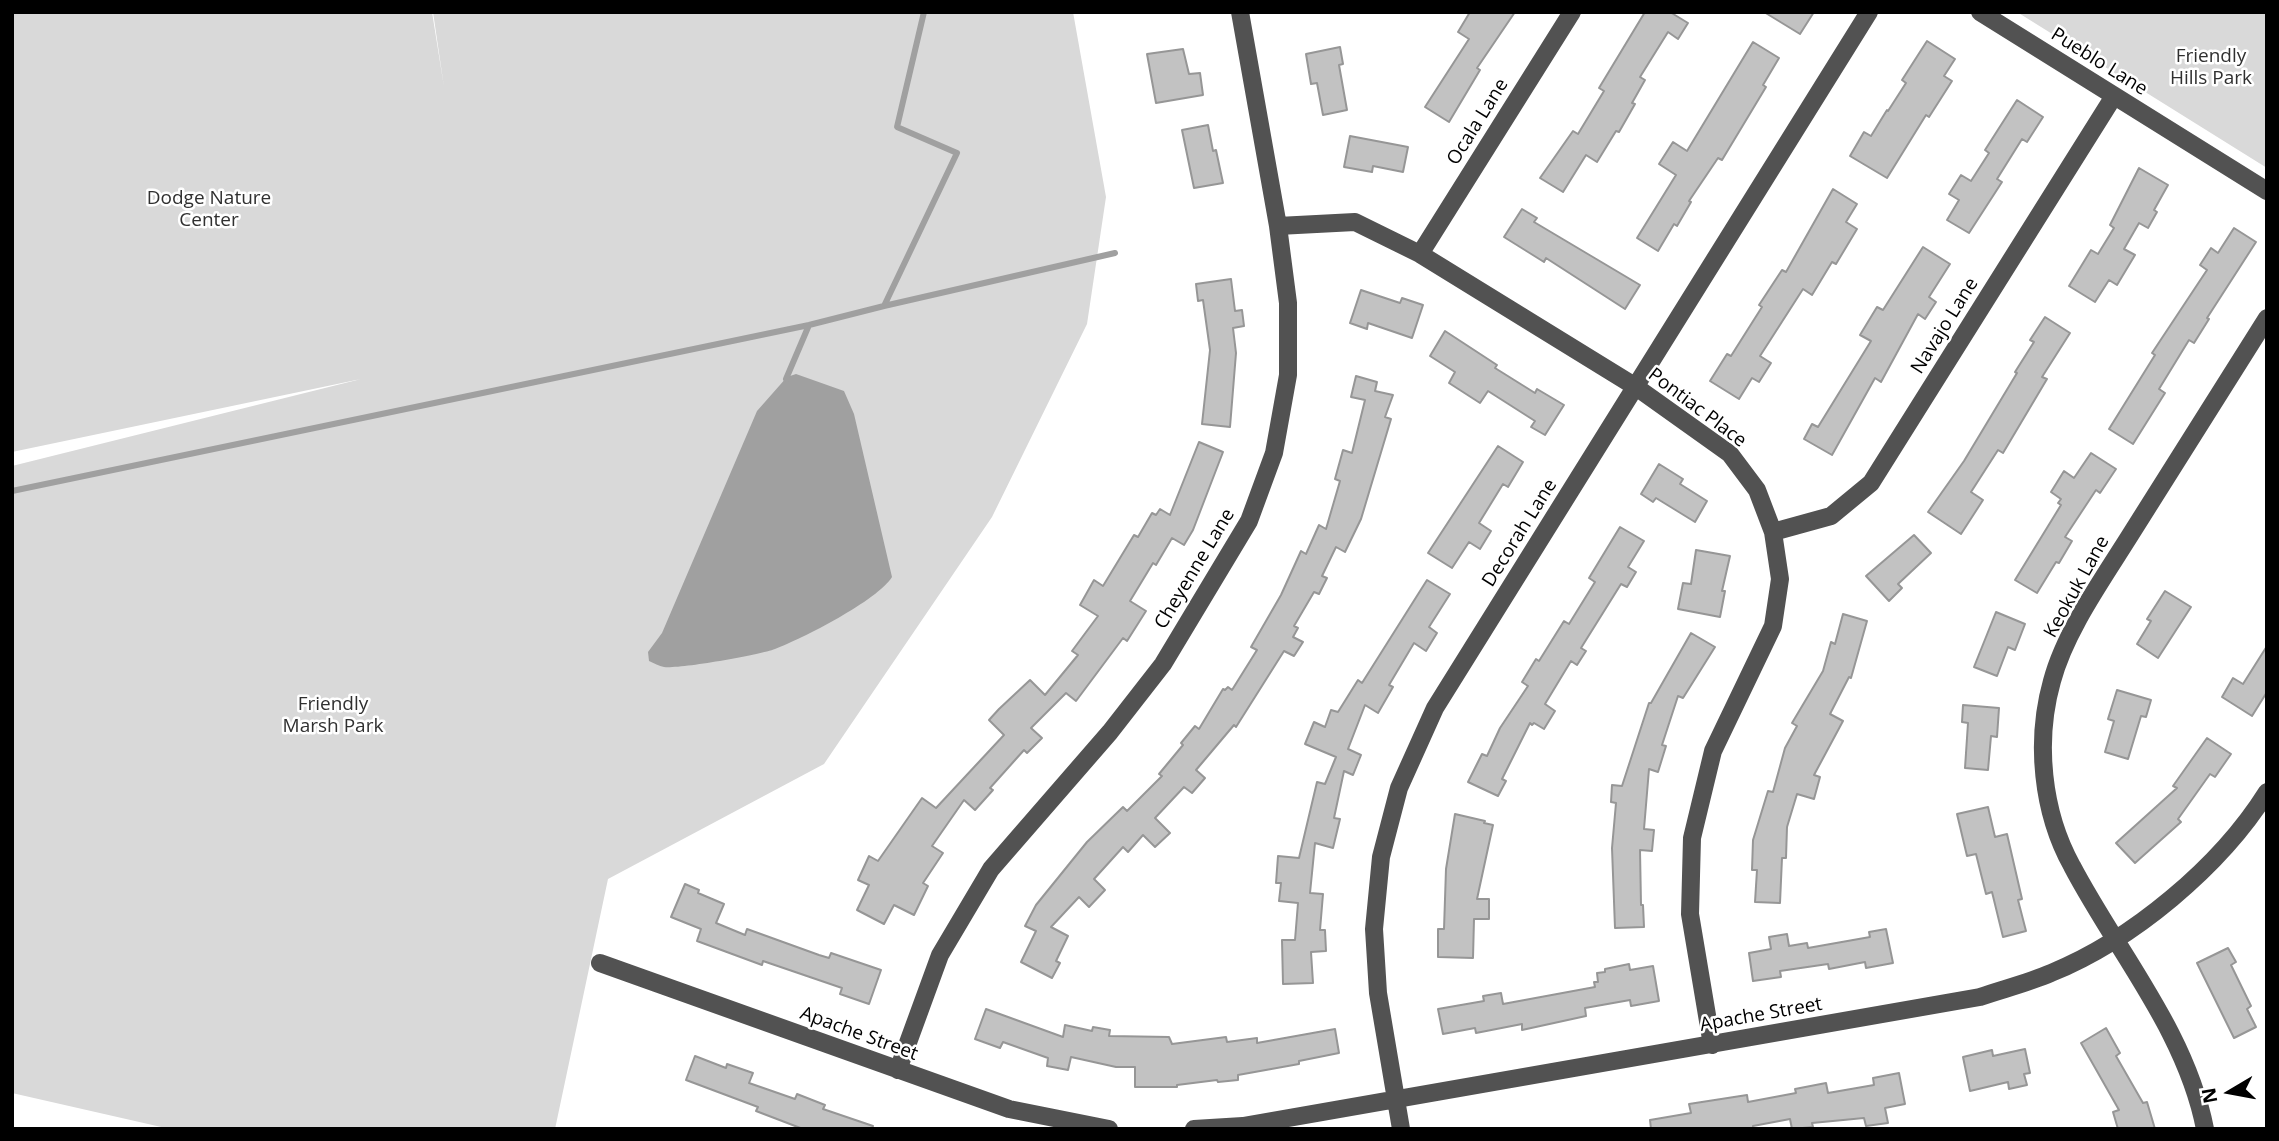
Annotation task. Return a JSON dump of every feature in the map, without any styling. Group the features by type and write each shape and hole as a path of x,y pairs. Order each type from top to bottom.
{"street":[{"name":"Cheyenne Lane","path":"898,1070 940,955 991,869 1110,732 1163,664 1249,521 1274,453 1288,374 1289,303 1240,12"},
{"name":"Ocala Lane","path":"1420,254 1572,12"},
{"name":"Decorah Lane","path":"1401,1129 1378,993 1374,929 1381,858 1399,788 1435,708 1869,12"},
{"name":"Pueblo Lane","path":"1980,12 2267,191"},
{"name":"Navajo Lane","path":"1773,532 1831,516 1871,483 2114,96"},
{"name":"Pontiac Place","path":"1278,226 1355,222 1420,254 1636,387 1730,454 1757,490 1773,532 1780,579 1773,626 1713,751 1692,838 1690,914 1712,1045"},
{"name":"Keokuk Lane","path":"2205,1129 2199,1099 2171,1033 2070,864 2050,811 2042,746 2052,681 2077,621 2267,317"},
{"name":"Apache Street","path":"1194,1129 1242,1126 1980,997 2052,973 2116,940 2191,883 2254,813 2267,792"},
{"name":"Apache Street","path":"600,963 1009,1109 1109,1129"}],"green space":[{"name":"Friendly Marsh Park","path":"12,12 432,12 444,87 433,12 1073,12 1106,197 1087,324 992,517 824,764 608,879 555,1129 170,1129 12,1093 12,466 361,379 12,452"},
{"name":"Friendly Hills Park","path":"2017,12 2267,12 2267,168"}],"shaded area":[{"path":"796,374 844,391 854,414 892,577 872,597 856,607 803,637 775,649 686,666 664,667 649,661 648,652 662,633 757,411 787,377"}],"building":[{"path":"1470,12 1515,12 1477,68 1480,70 1449,122 1425,107 1469,39 1458,32"},
{"path":"1645,12 1670,12 1688,23 1678,39 1668,32 1640,77 1645,80 1619,132 1616,131 1597,162 1586,155 1563,192 1540,178 1573,131 1578,134 1604,91 1599,88"},
{"path":"1764,12 1814,12 1800,34"},
{"path":"1927,41 1955,59 1944,76 1952,81 1929,117 1926,115 1887,178 1850,156 1864,132 1871,136 1888,111 1906,83 1902,80"},
{"path":"1753,42 1779,58 1763,85 1766,87 1722,160 1718,158 1689,201 1691,202 1677,226 1674,224 1658,251 1637,238 1676,175 1659,164 1673,142 1687,151"},
{"path":"1340,47 1343,64 1339,65 1347,110 1323,115 1317,83 1311,84 1306,54"},
{"path":"1183,49 1189,74 1200,73 1203,95 1156,103 1147,54"},
{"path":"2017,100 2043,117 2027,142 2022,139 1997,179 2002,182 1969,233 1947,220 1959,200 1949,194 1961,175 1971,181 1989,153 1985,150"},
{"path":"1208,125 1223,183 1194,188 1182,130"},
{"path":"1350,136 1408,147 1403,172 1373,166 1372,172 1344,167"},
{"path":"2139,168 2168,185 2154,210 2157,212 2148,228 2139,223 2124,249 2135,255 2117,285 2109,280 2095,302 2069,286 2091,250 2098,254 2114,228 2110,225"},
{"path":"1833,189 1857,204 1846,222 1857,229 1836,264 1832,262 1812,295 1803,289 1760,356 1771,363 1759,382 1752,378 1739,399 1710,381 1727,354 1731,356 1782,270 1786,272"},
{"path":"1522,209 1537,218 1534,222 1640,285 1625,309 1546,258 1544,262 1504,237"},
{"path":"2234,228 2256,242 2194,343 2189,340 2159,389 2165,393 2133,444 2109,429 2155,355 2152,353 2207,270 2200,265 2211,248 2218,253"},
{"path":"1923,247 1950,264 1929,297 1936,302 1925,319 1918,314 1881,382 1875,378 1832,455 1804,439 1812,424 1818,427 1871,341 1860,335 1877,307 1883,310"},
{"path":"1231,279 1235,311 1242,310 1244,326 1233,328 1236,353 1230,427 1202,424 1210,350 1203,300 1198,301 1196,284"},
{"path":"1361,290 1400,303 1402,298 1423,305 1412,338 1368,323 1367,329 1350,323"},
{"path":"2045,317 2070,333 2042,377 2047,379 2003,453 1998,450 1971,492 1983,500 1961,534 1928,512 1964,461 2017,373 2015,372 2034,342 2030,340"},
{"path":"1445,331 1497,365 1495,368 1535,393 1537,389 1564,405 1545,435 1531,427 1535,421 1488,391 1480,403 1449,383 1455,372 1430,356"},
{"path":"1356,376 1377,382 1375,391 1393,395 1385,417 1391,419 1361,519 1345,552 1336,547 1322,576 1327,578 1319,594 1314,592 1294,626 1298,628 1293,637 1303,642 1294,656 1284,651 1236,727 1234,725 1196,770 1205,778 1192,793 1184,787 1155,818 1170,833 1155,847 1143,835 1128,852 1123,847 1094,879 1105,890 1089,907 1079,897 1051,927 1068,936 1056,961 1060,963 1052,978 1021,962 1036,931 1025,926 1036,905 1087,842 1123,807 1127,811 1162,776 1159,774 1183,745 1181,743 1195,726 1199,729 1223,689 1228,687 1232,690 1257,650 1251,647 1281,595 1301,551 1306,554 1319,525 1326,529 1340,481 1335,479 1343,450 1352,453 1365,400 1351,397"},
{"path":"1199,442 1223,452 1193,530 1184,545 1172,538 1130,601 1146,611 1127,641 1123,638 1076,701 1066,693 1031,728 1042,738 1027,753 1024,750 990,788 993,790 975,810 964,800 932,846 943,853 923,883 928,886 914,915 894,905 884,924 857,910 869,885 858,880 869,856 878,861 922,798 936,808 1004,735 989,720 999,709 1030,680 1045,695 1078,655 1072,651 1098,616 1080,605 1094,580 1103,586 1134,535 1138,537 1152,513 1156,515 1160,509 1170,515"},
{"path":"1498,446 1523,462 1508,487 1503,484 1479,523 1491,531 1480,549 1469,542 1452,568 1428,553"},
{"path":"2091,453 2116,469 2100,493 2096,490 2065,537 2072,541 2037,593 2015,580 2061,505 2058,503 2061,499 2051,492 2064,471 2074,478"},
{"path":"1659,464 1683,479 1680,484 1707,501 1695,522 1656,498 1653,502 1641,494"},
{"path":"1620,527 1644,541 1628,567 1636,572 1627,587 1621,584 1581,648 1586,651 1577,665 1571,661 1545,704 1555,711 1544,729 1530,723 1502,779 1506,781 1498,796 1468,782 1482,754 1487,756 1500,728 1528,686 1522,682 1536,659 1539,661 1564,621 1569,624 1595,582 1589,578"},
{"path":"1914,535 1931,553 1898,584 1902,588 1889,601 1866,576"},
{"path":"1696,550 1730,556 1722,591 1725,591 1720,617 1678,609 1683,583 1691,584"},
{"path":"1427,580 1450,594 1429,627 1437,633 1426,651 1414,643 1389,685 1393,687 1378,713 1365,705 1348,749 1361,755 1353,775 1344,771 1334,818 1340,819 1333,848 1315,843 1310,893 1323,894 1320,930 1325,930 1326,951 1311,952 1313,983 1283,984 1282,940 1295,940 1298,903 1279,901 1281,883 1276,883 1278,856 1299,858 1317,782 1325,784 1336,757 1305,744 1314,722 1325,727 1331,710 1338,712 1358,680 1362,683"},
{"path":"2165,591 2191,607 2158,658 2137,644 2151,621 2147,619"},
{"path":"1996,612 2025,624 2015,650 2008,647 1997,676 1974,667"},
{"path":"1843,614 1867,621 1851,678 1849,677 1830,714 1843,721 1814,775 1820,777 1814,799 1797,794 1787,827 1786,858 1782,858 1780,903 1755,902 1757,870 1752,870 1753,840 1768,791 1773,792 1785,748 1797,726 1792,723 1823,671 1831,642 1835,644"},
{"path":"1691,633 1715,647 1683,698 1678,696 1662,745 1666,746 1658,772 1649,769 1644,829 1654,830 1652,851 1640,850 1644,927 1615,928 1612,848 1616,803 1611,802 1612,785 1622,786 1649,703"},
{"path":"2267,646 2267,692 2252,716 2222,697 2233,678 2243,684"},
{"path":"2117,690 2151,700 2146,717 2141,716 2128,759 2105,752 2114,721 2108,719"},
{"path":"1963,705 1999,708 1997,737 1991,736 1988,770 1965,768 1968,723 1962,722"},
{"path":"2207,738 2231,754 2215,777 2210,774 2178,819 2181,822 2135,863 2116,843 2177,788 2173,786"},
{"path":"1988,807 1995,837 2007,834 2022,899 2018,900 2026,931 2003,937 1992,892 1986,894 1976,854 1967,856 1957,814"},
{"path":"1455,814 1493,825 1477,899 1489,899 1489,919 1474,919 1473,958 1438,957 1438,929 1444,929 1446,869"},
{"path":"685,884 724,904 716,923 745,935 747,929 819,955 829,958 831,953 881,970 869,1004 840,994 842,988 763,961 762,965 697,941 701,929 671,917"},
{"path":"1886,929 1893,963 1866,968 1865,962 1829,969 1828,964 1780,971 1781,977 1753,981 1749,953 1771,949 1769,937 1787,934 1789,946 1807,943 1808,948 1870,937 1869,932"},
{"path":"2228,948 2236,962 2231,965 2251,1006 2247,1009 2256,1027 2234,1038 2197,963"},
{"path":"1629,964 1630,970 1653,966 1659,1001 1631,1006 1630,1000 1585,1008 1586,1016 1522,1030 1522,1024 1476,1033 1475,1028 1443,1034 1438,1009 1484,1001 1483,996 1501,993 1503,1004 1595,987 1594,982 1598,982 1597,973"},
{"path":"986,1009 1063,1037 1065,1025 1092,1031 1093,1027 1110,1030 1109,1036 1169,1037 1172,1044 1226,1037 1227,1042 1257,1038 1257,1043 1335,1029 1339,1053 1299,1061 1299,1064 1238,1075 1238,1080 1217,1080 1177,1087 1135,1087 1135,1067 1116,1067 1071,1057 1068,1070 1047,1066 1048,1058 1003,1042 1000,1048 975,1039"},
{"path":"2106,1028 2120,1053 2116,1056 2143,1103 2147,1102 2155,1129 2118,1129 2113,1112 2119,1110 2081,1043"},
{"path":"2025,1049 2030,1073 2024,1074 2027,1085 2009,1089 2008,1082 1970,1091 1963,1057 1992,1050 1993,1056"},
{"path":"695,1056 726,1068 727,1064 753,1073 749,1083 795,1099 797,1094 825,1105 823,1109 873,1126 872,1129 803,1129 756,1111 758,1107 686,1080"},
{"path":"1899,1073 1905,1104 1885,1108 1888,1123 1866,1126 1864,1118 1812,1123 1813,1127 1792,1129 1790,1119 1753,1126 1753,1129 1651,1129 1650,1120 1691,1113 1689,1104 1747,1095 1748,1102 1796,1093 1795,1089 1826,1083 1828,1093 1874,1085 1873,1078"}],"waterway":[{"path":"884,306 957,153 897,127 924,12"},
{"path":"12,491 809,325 1115,253"},
{"path":"786,379 809,325"}],"park label":[{"name":"Dodge Nature Center","path":"209,210"}]}
